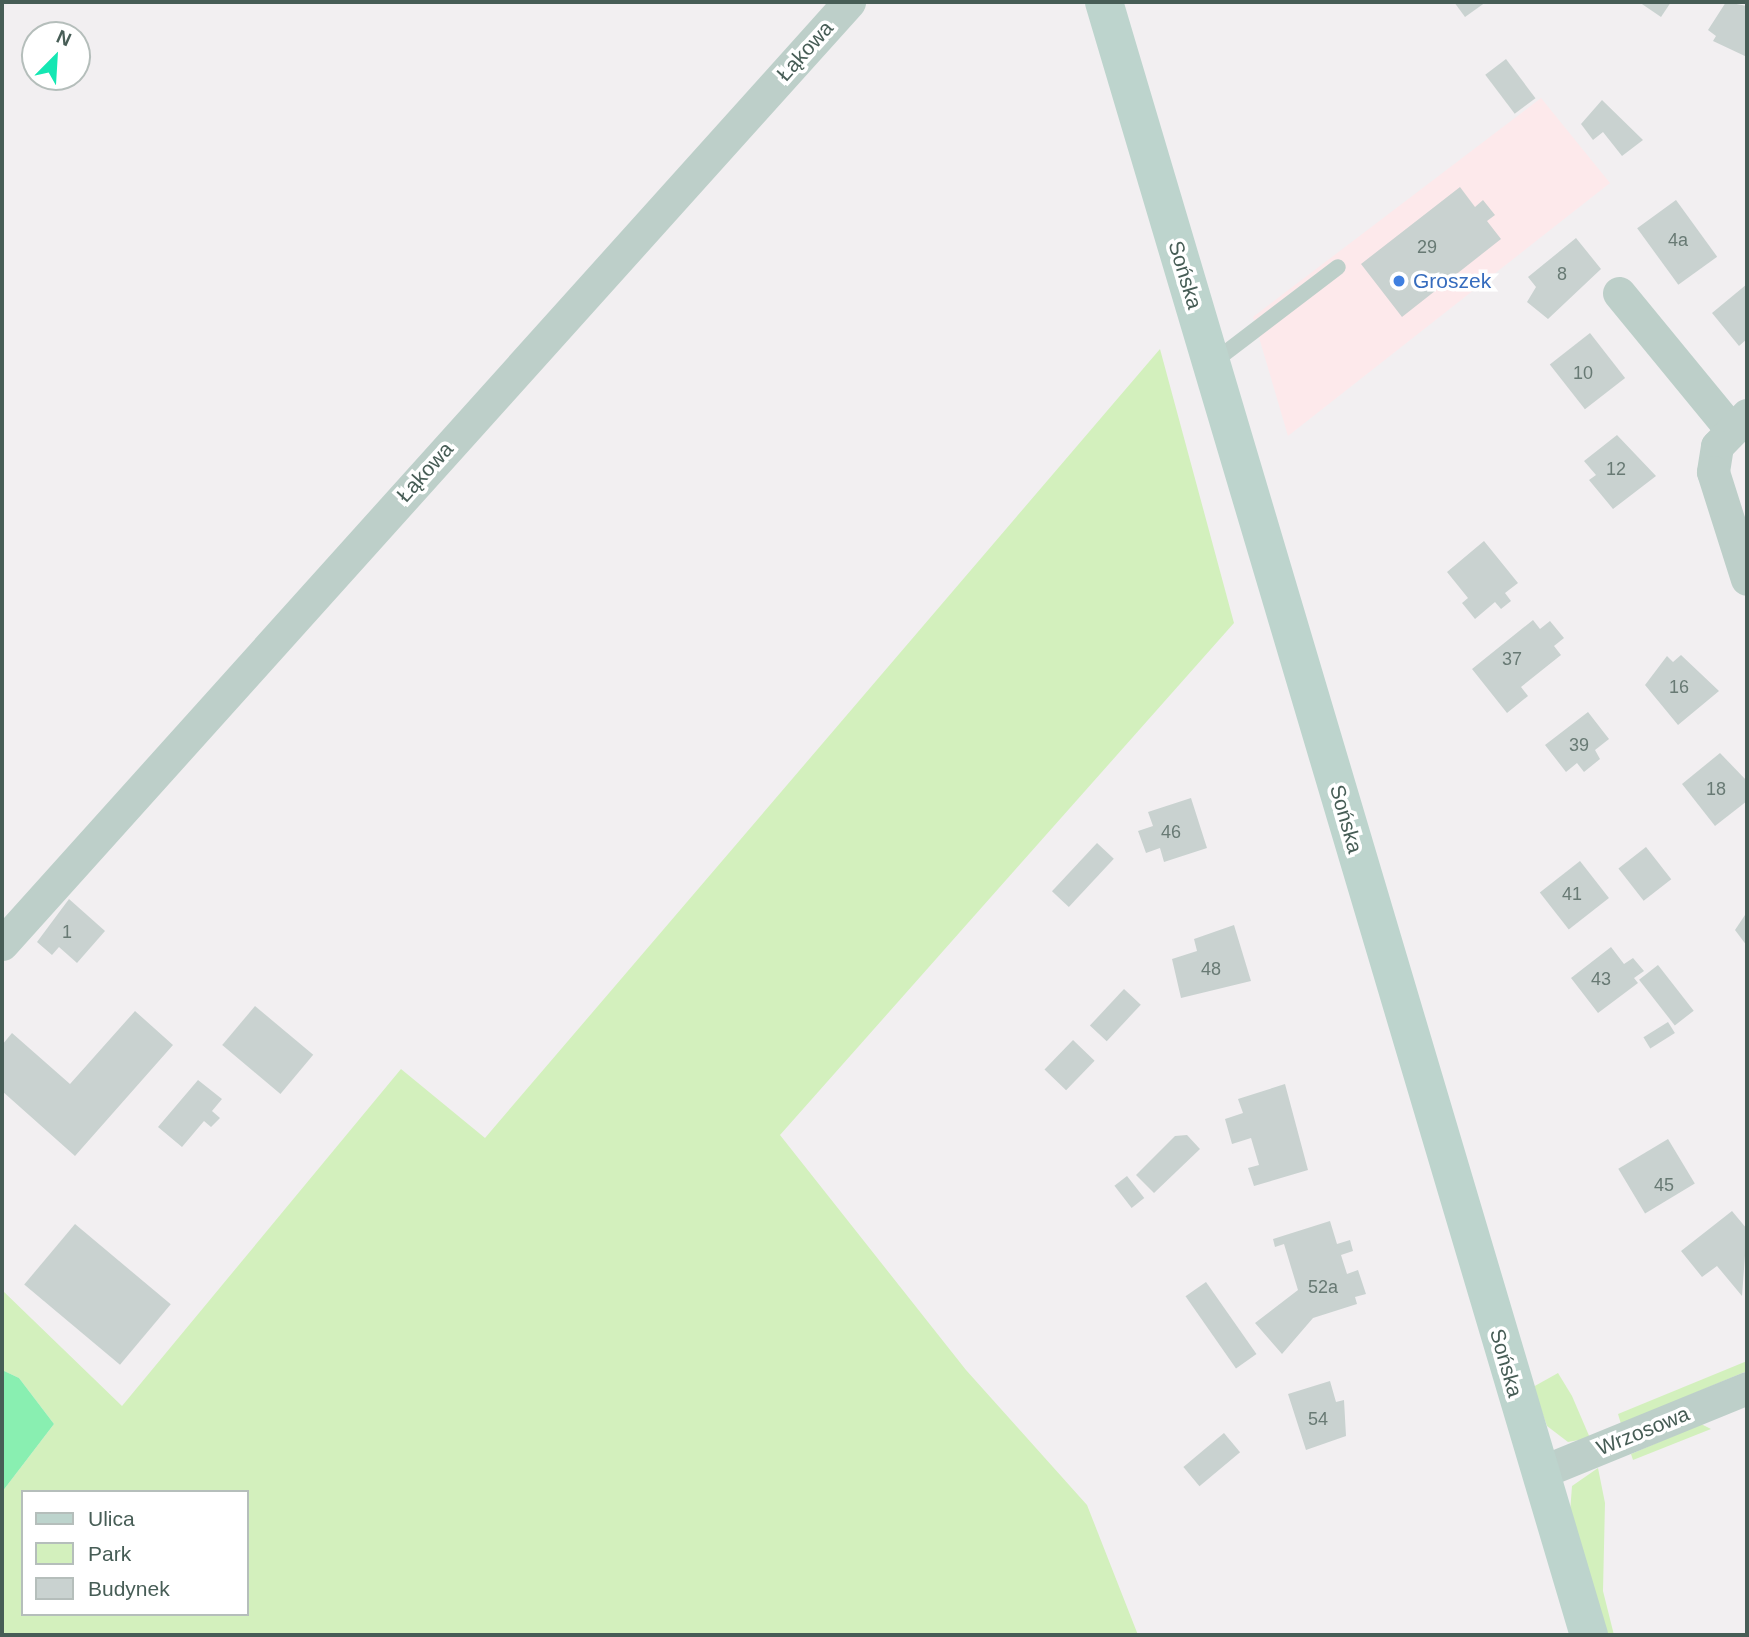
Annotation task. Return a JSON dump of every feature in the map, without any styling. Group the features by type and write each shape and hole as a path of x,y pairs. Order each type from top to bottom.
{"street":[{"name":"Łąkowa","path":"2,944 849,2"},
{"name":"Sońska","path":"1104,2 1589,1635"},
{"path":"1619,293 1738,421 1717,446 1713,472 1747,579"},
{"name":"Wrzosowa","path":"1539,1473 1747,1388"}],"lane":[{"path":"1212,363 1338,267"}],"shaded area":[{"path":"1541,98 1610,183 1288,436 1253,317"},
{"path":"2,1370 19,1378 54,1424 2,1492"}],"green space":[{"path":"1160,349 1234,623 780,1135 966,1370 1087,1505 1138,1635 2,1635 2,1492 54,1424 19,1378 2,1370 2,1290 122,1406 401,1069 485,1138"},
{"path":"1747,1361 1747,1371 1621,1424 1618,1414"},
{"path":"1558,1373 1572,1396 1590,1438 1568,1442 1547,1426 1533,1387"},
{"path":"1701,1424 1711,1429 1633,1460 1631,1454"},
{"path":"1598,1468 1605,1503 1603,1591 1614,1635 1606,1635 1570,1513 1572,1486"}],"building":[{"path":"1454,2 1486,2 1465,17"},
{"path":"1639,2 1671,2 1661,17"},
{"path":"1726,2 1747,6 1747,57 1713,41 1716,36 1708,30"},
{"path":"1506,59 1535,98 1515,114 1485,75"},
{"path":"1602,100 1643,140 1622,156 1603,132 1593,140 1581,124"},
{"path":"1460,187 1475,207 1483,200 1495,215 1487,221 1501,239 1402,317 1361,264"},
{"path":"1676,200 1717,257 1678,285 1637,228"},
{"path":"1576,238 1601,269 1548,319 1527,302 1536,287 1528,277"},
{"path":"1747,284 1747,339 1739,346 1712,313"},
{"path":"1590,333 1625,378 1585,409 1550,364"},
{"path":"1617,435 1656,476 1613,509 1589,480 1596,475 1584,461"},
{"path":"1484,541 1518,583 1505,593 1511,601 1501,609 1495,602 1475,619 1462,603 1468,598 1447,572"},
{"path":"1533,620 1540,629 1550,621 1564,638 1554,646 1561,655 1521,687 1528,696 1507,713 1472,669"},
{"path":"1681,655 1719,691 1678,725 1645,685 1667,656 1673,662"},
{"path":"1588,712 1609,739 1595,750 1600,759 1584,772 1577,763 1566,772 1545,745"},
{"path":"1720,753 1747,781 1747,801 1715,826 1682,784"},
{"path":"1191,798 1207,848 1164,862 1160,848 1146,853 1138,831 1153,826 1148,812"},
{"path":"1097,843 1114,859 1069,907 1052,891"},
{"path":"1646,847 1671,879 1644,901 1618,869"},
{"path":"1580,861 1609,898 1569,929 1540,892"},
{"path":"69,899 105,931 77,963 59,947 52,955 37,942"},
{"path":"1747,912 1747,946 1735,930"},
{"path":"1234,925 1251,981 1181,998 1172,959 1197,951 1194,939"},
{"path":"1611,947 1624,964 1633,958 1644,971 1634,978 1638,983 1598,1013 1571,978"},
{"path":"1658,965 1694,1011 1675,1025 1639,980"},
{"path":"1124,989 1141,1005 1107,1041 1090,1026"},
{"path":"255,1006 313,1055 280,1094 222,1045"},
{"path":"135,1011 173,1045 75,1156 2,1091 2,1045 12,1033 70,1084"},
{"path":"1668,1022 1675,1033 1650,1048 1643,1037"},
{"path":"1073,1040 1095,1061 1066,1090 1045,1069"},
{"path":"198,1080 222,1099 212,1111 220,1118 211,1127 204,1121 182,1147 158,1127"},
{"path":"1285,1084 1308,1170 1254,1186 1248,1168 1259,1165 1251,1138 1232,1144 1225,1119 1243,1113 1238,1099"},
{"path":"1187,1135 1200,1149 1154,1193 1136,1175 1175,1136"},
{"path":"1668,1139 1695,1184 1645,1213 1618,1169"},
{"path":"1127,1176 1144,1198 1132,1208 1114,1186"},
{"path":"1732,1211 1747,1229 1742,1296 1717,1266 1702,1277 1681,1251"},
{"path":"1330,1221 1337,1244 1350,1240 1353,1251 1341,1255 1347,1274 1358,1270 1366,1294 1355,1297 1357,1304 1313,1318 1282,1354 1255,1323 1298,1290 1284,1244 1275,1247 1273,1239"},
{"path":"75,1224 171,1304 120,1365 24,1285"},
{"path":"1206,1282 1256,1354 1236,1368 1186,1296"},
{"path":"1330,1381 1336,1402 1344,1400 1346,1436 1306,1450 1288,1394"},
{"path":"1224,1433 1240,1452 1199,1486 1183,1467"}],"place":[{"name":"Groszek","path":"1399,281"}]}
